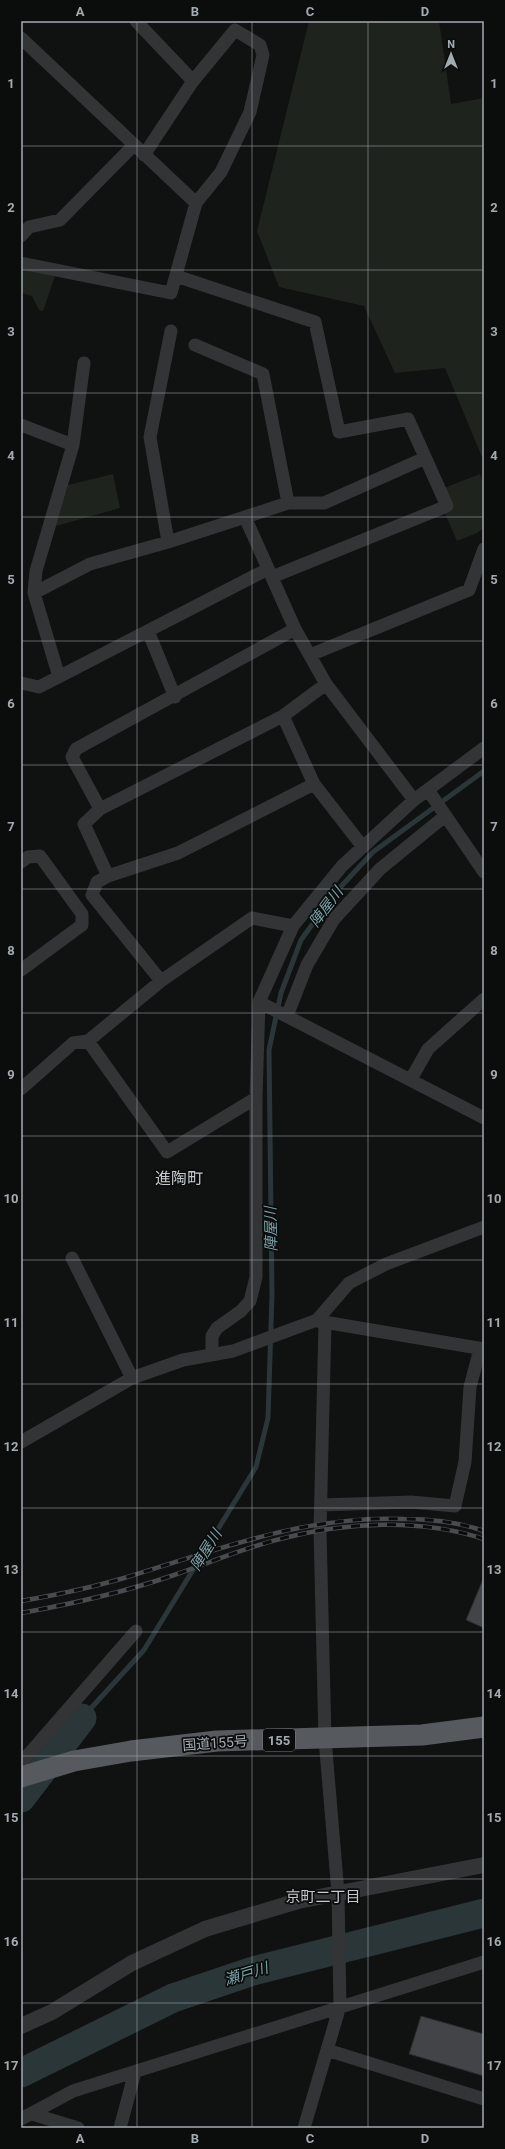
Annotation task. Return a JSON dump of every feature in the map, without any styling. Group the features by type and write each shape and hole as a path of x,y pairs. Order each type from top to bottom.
{"highway":[{"name":"国道155号","path":"21,1777 74,1761 131,1751 217,1741 422,1735 484,1727"}],"street":[{"path":"136,21 194,81"},
{"path":"21,263 172,293 196,203 221,172 250,112 263,55 260,45 238,25 194,81 144,154"},
{"path":"21,38 196,203"},
{"path":"21,236 29,226 60,220 134,145"},
{"path":"21,683 39,687 148,631 270,573 447,506 408,419 339,432 315,322 176,276"},
{"path":"168,542 150,437 172,331"},
{"path":"195,345 263,374 288,504"},
{"path":"59,677 34,593 36,571 73,444 84,363"},
{"path":"21,425 73,444"},
{"path":"34,593 90,564 168,542 288,504 324,503 425,458"},
{"path":"245,517 295,629 326,684 414,800"},
{"path":"310,655 469,590 484,549"},
{"path":"100,809 72,756 76,749 175,697 295,629"},
{"path":"148,631 175,697"},
{"path":"108,876 84,824 100,809 283,716 326,684"},
{"path":"283,716 314,784 363,846"},
{"path":"212,1355 212,1336 217,1328 241,1311 250,1301 256,1277 256,1098 262,1004 293,926 342,866 363,846 414,800 430,794 484,748"},
{"path":"161,981 92,895 97,882 108,876 178,853 314,784"},
{"path":"430,794 484,872"},
{"path":"285,1014 307,965 334,919 380,869 444,814"},
{"path":"21,862 28,857 40,856 82,914 82,925 21,970"},
{"path":"21,1089 73,1043 88,1041 161,981 252,918 293,926"},
{"path":"411,1079 428,1049 484,999"},
{"path":"262,1004 285,1014 484,1118"},
{"path":"88,1041 167,1152 256,1098"},
{"path":"304,2128 340,2000 338,1893 325,1739 321,1505 321,1322 350,1283 386,1264 484,1227"},
{"path":"72,1258 132,1378"},
{"path":"21,1442 132,1378 183,1360 233,1351 282,1332 321,1322 482,1349 470,1387 465,1462 455,1506 412,1502 321,1505"},
{"path":"21,1763 136,1631"},
{"path":"21,2026 52,2012 132,1963 205,1929 298,1901 484,1865"},
{"path":"26,2117 73,2091 135,2072 340,2000 484,1962"},
{"path":"327,2050 484,2099"},
{"path":"120,2128 135,2072"},
{"path":"26,2117 78,2128"}],"shaded area":[{"path":"309,21 439,21 451,104 484,98 484,462 445,368 395,373 364,306 279,287 257,231"},
{"path":"21,267 55,276 43,311 39,310 32,296 21,293"},
{"path":"113,474 120,508 56,526 68,485"},
{"path":"480,474 484,484 484,527 477,533 457,541 444,511 444,488"}],"building":[{"path":"484,1577 484,1628 466,1620"},
{"path":"421,2016 484,2034 484,2076 409,2054"}],"waterway":[{"name":"陣屋川","path":"82,1718 144,1650 256,1467 268,1418 272,1295 269,1050 281,993 301,940 335,893 373,852 484,771"},
{"path":"21,1798 82,1718"},
{"name":"瀬戸川","path":"21,2073 173,1998 253,1971 484,1913"}],"railway":[{"path":"21,1601 111,1582 262,1536 331,1523 367,1519 424,1520 454,1523 484,1531"},
{"path":"21,1613 79,1602 118,1592 174,1575 240,1551 280,1539 330,1529 356,1526 408,1525 460,1532 484,1539"}],"district":[{"name":"進陶町","path":"179,1178"},
{"name":"京町二丁目","path":"323,1897"}]}
